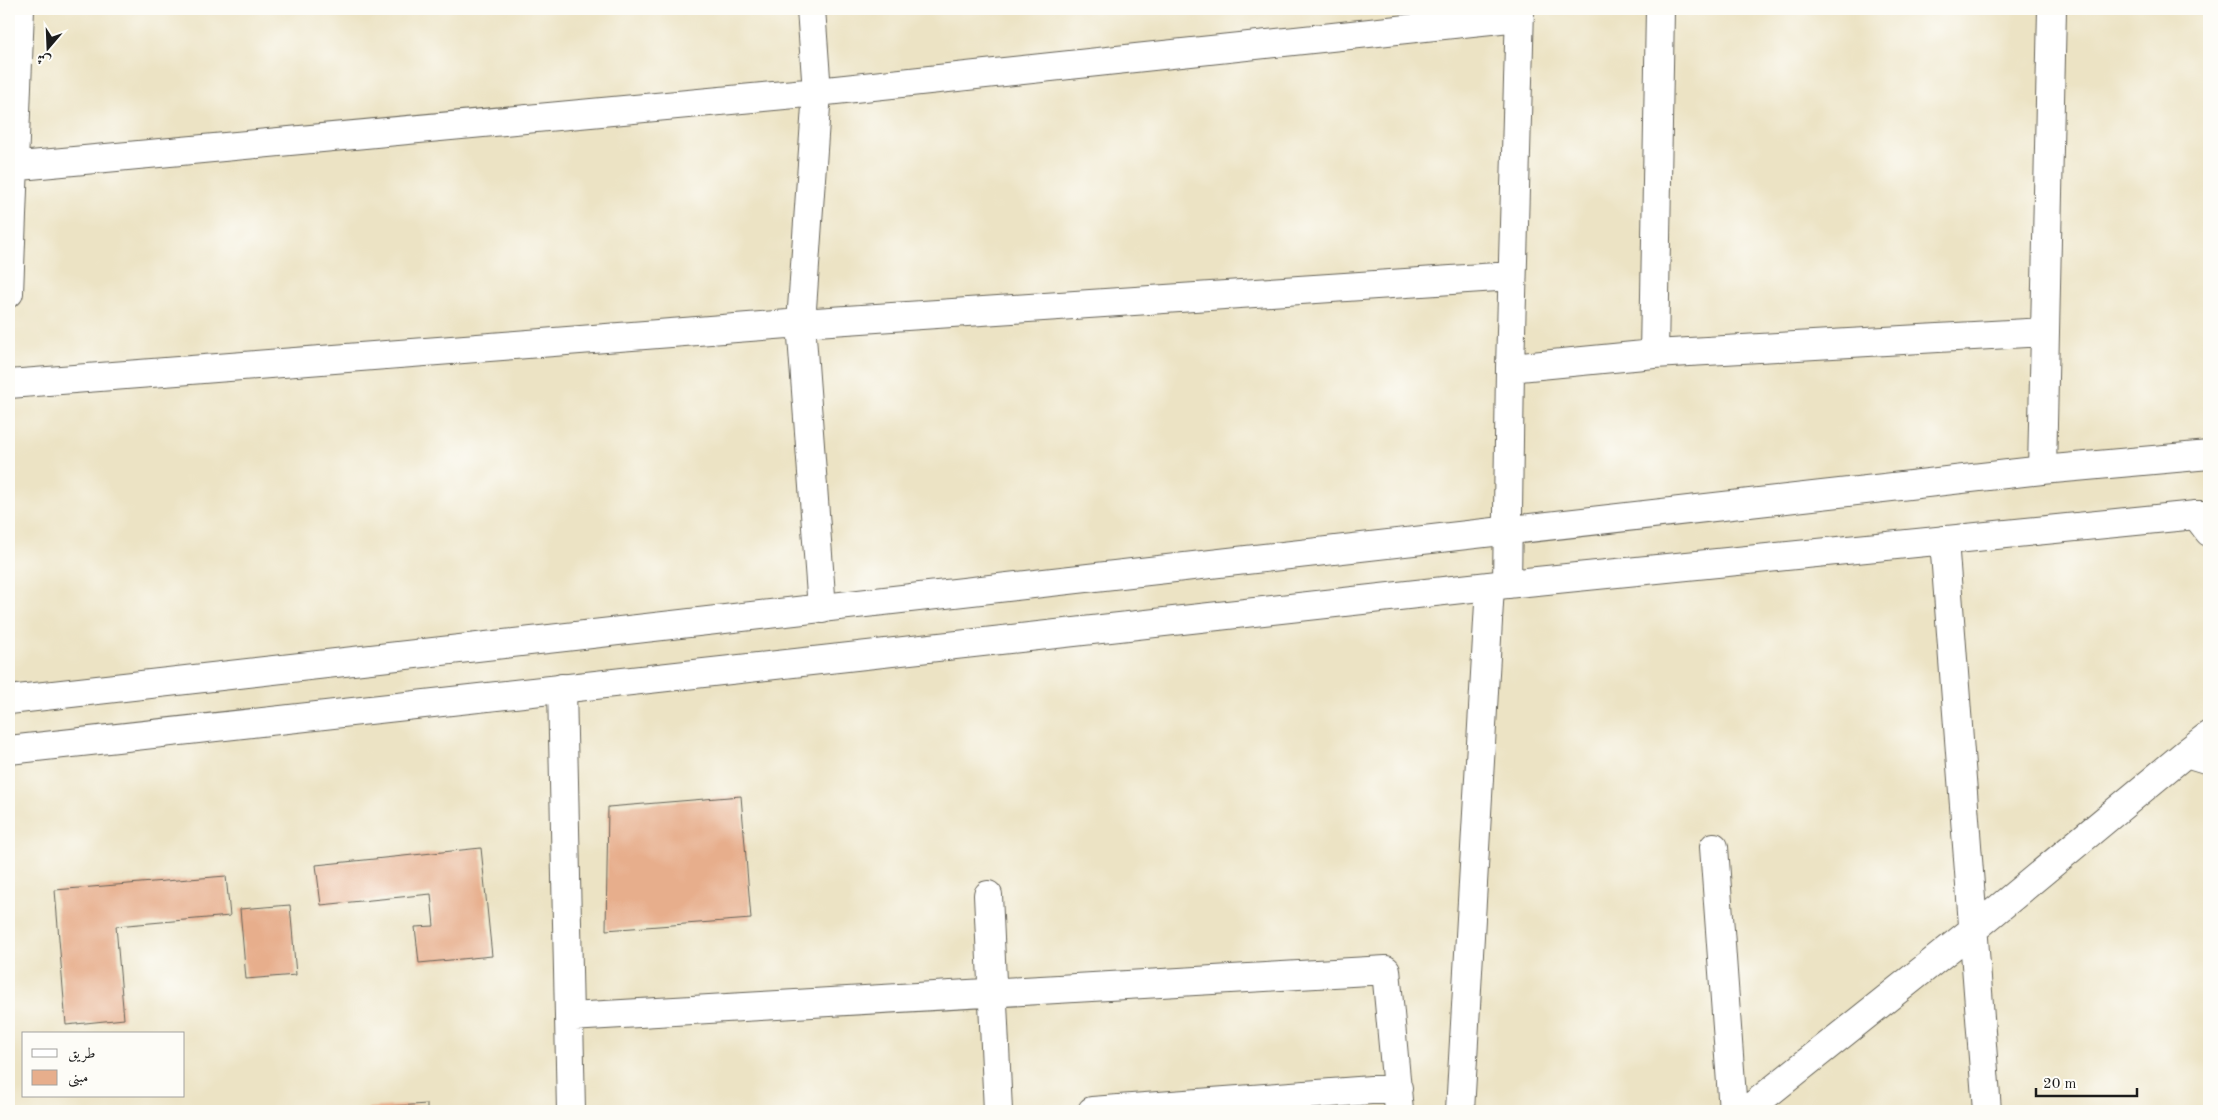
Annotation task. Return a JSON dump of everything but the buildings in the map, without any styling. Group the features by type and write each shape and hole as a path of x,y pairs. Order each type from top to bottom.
{"street":[{"path":"9,293 13,64 20,9"},
{"path":"811,9 817,92 800,322 822,608"},
{"path":"1654,354 1660,9"},
{"path":"2042,470 2052,9"},
{"path":"11,167 817,92 1519,13 1506,532 1499,585 1460,1111"},
{"path":"9,384 800,322 1512,276"},
{"path":"1510,368 1654,354 2045,332"},
{"path":"9,700 2042,470 2209,455"},
{"path":"9,750 1499,585 1944,540 2205,521"},
{"path":"1944,540 1988,1111"},
{"path":"562,688 571,1111"},
{"path":"1746,1111 1974,929 2198,756 2209,735"},
{"path":"1714,847 1733,1111"},
{"path":"988,895 991,994 998,1111"},
{"path":"570,1017 1386,970 1398,1100 1092,1111"}]}
